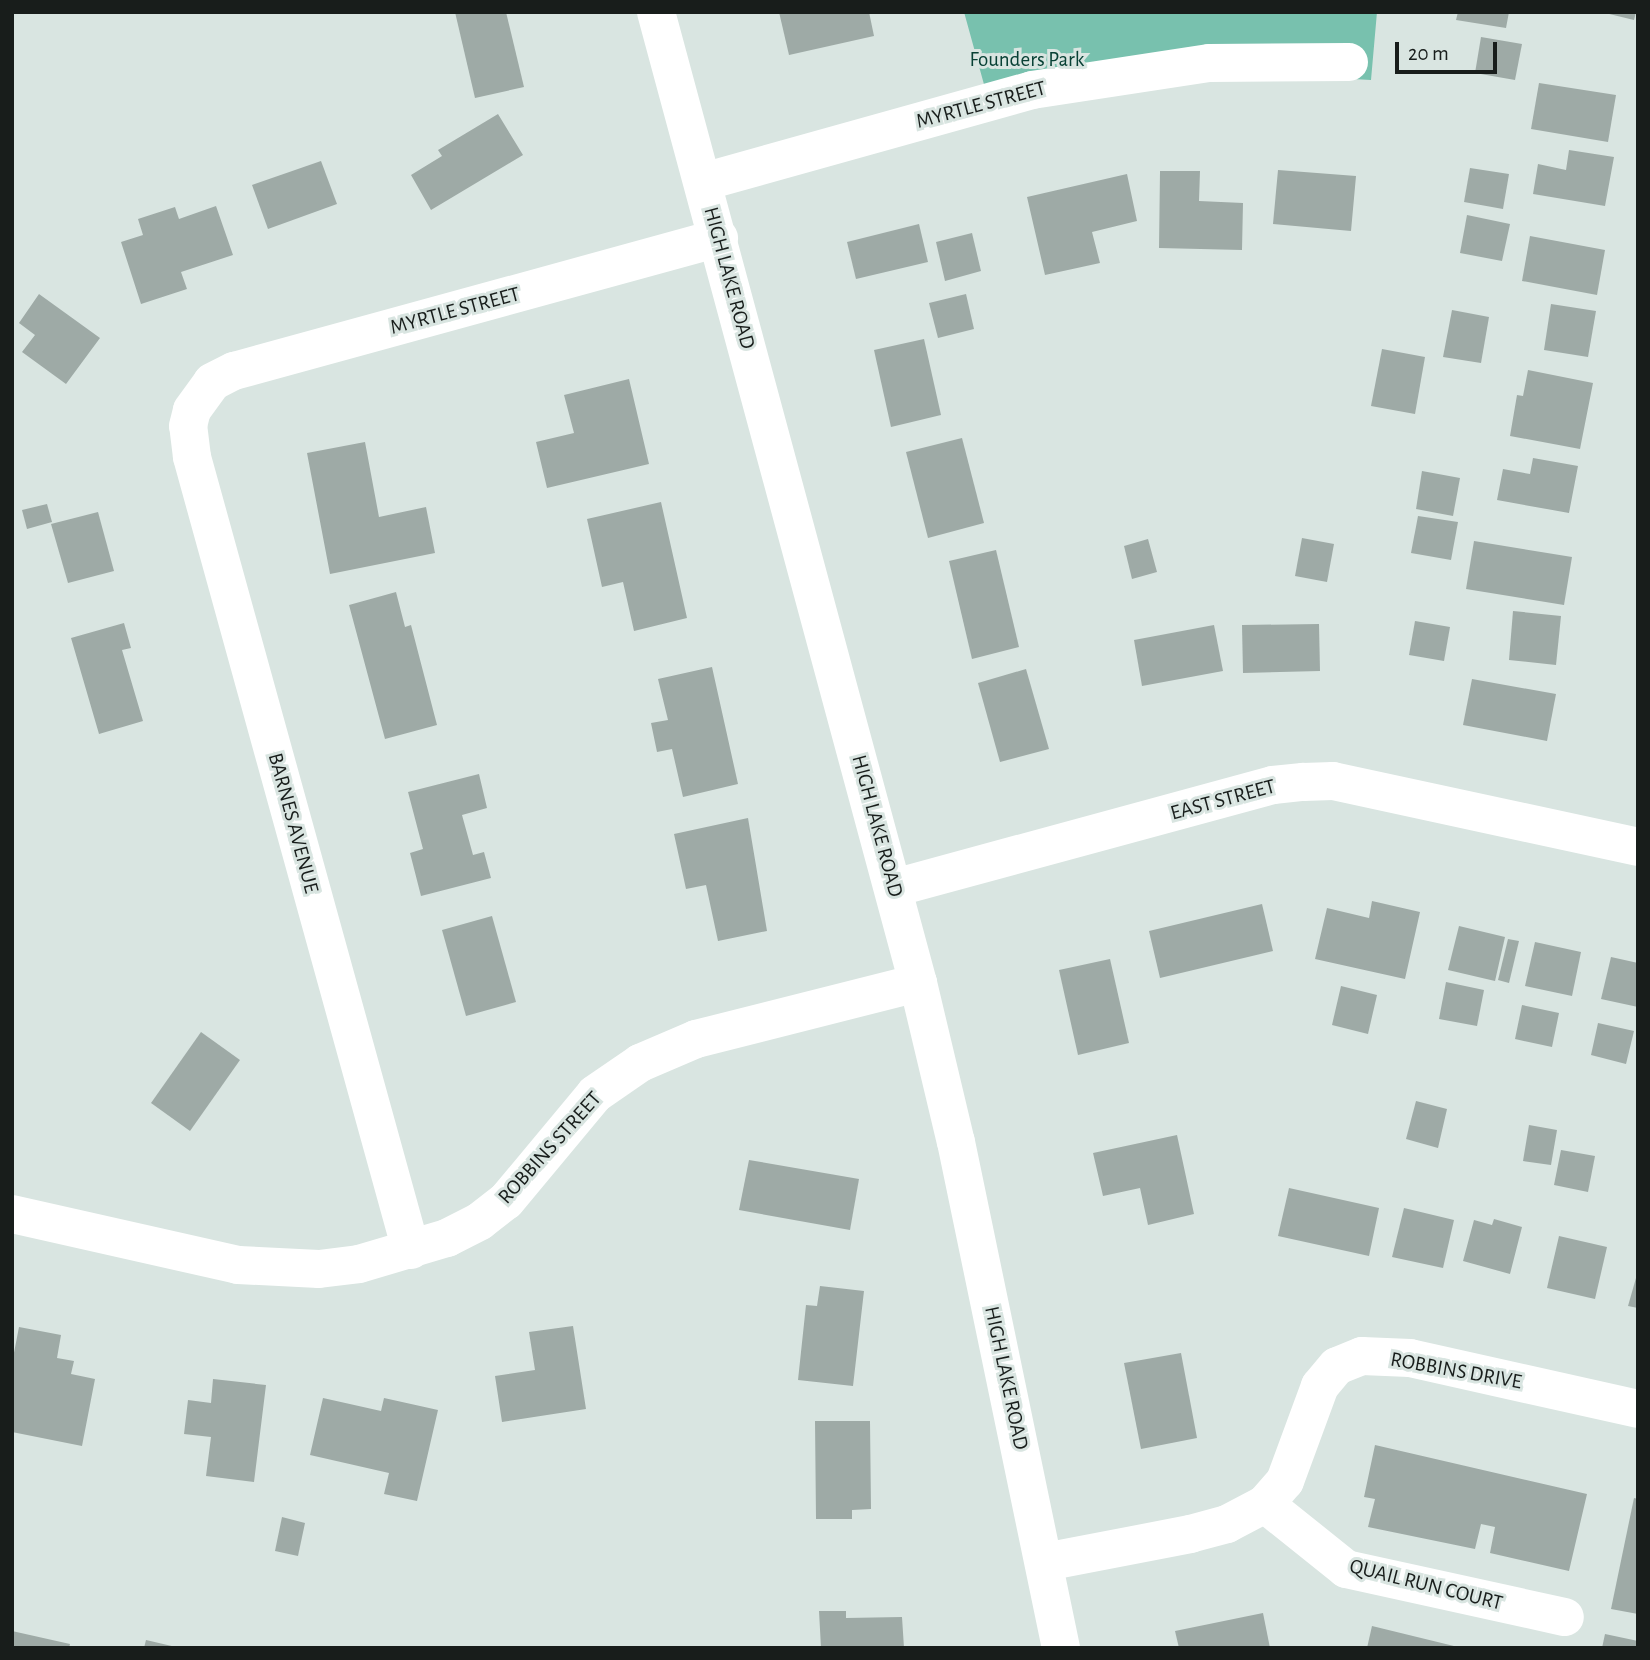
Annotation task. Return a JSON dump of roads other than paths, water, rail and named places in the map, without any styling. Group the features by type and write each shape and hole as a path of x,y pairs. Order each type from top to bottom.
{"street":[{"name":"HIGH LAKE ROAD","path":"656,12 918,983 1045,1562 1061,1648"},
{"name":"MYRTLE STREET","path":"703,182 1044,87 1209,63 1349,62"},
{"name":"MYRTLE STREET","path":"199,396 212,382 234,371 719,239"},
{"name":"BARNES AVENUE","path":"199,396 188,426 192,457 411,1250"},
{"name":"EAST STREET","path":"894,888 1273,785 1303,782 1333,781 1638,846"},
{"name":"ROBBINS STREET","path":"12,1214 238,1265 319,1269 411,1250 447,1238 506,1200 595,1094 640,1063 696,1039 918,983"},
{"name":"ROBBINS DRIVE","path":"1045,1562 1190,1534 1227,1524 1265,1504 1285,1481 1320,1386 1337,1366 1362,1356 1410,1358 1638,1409"},
{"name":"QUAIL RUN COURT","path":"1265,1504 1346,1569 1564,1617"}],"park label":[{"name":"Founders Park","path":"1027,60"}]}
